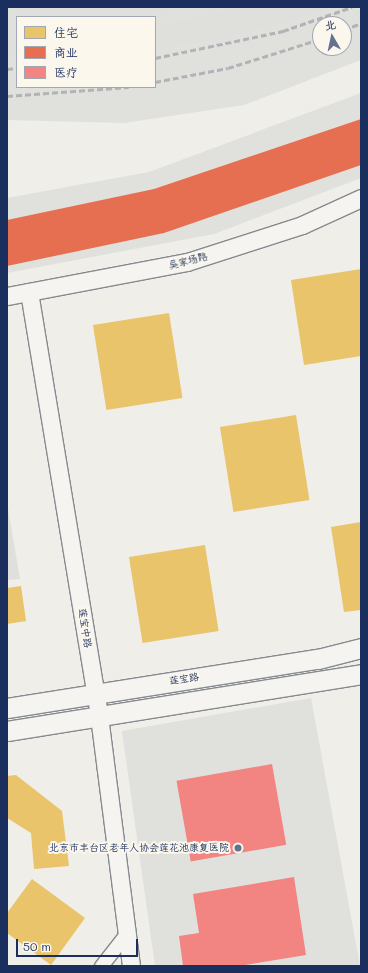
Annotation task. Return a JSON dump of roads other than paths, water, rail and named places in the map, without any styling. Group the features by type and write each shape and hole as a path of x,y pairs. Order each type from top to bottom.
{"main road":[{"name":"莲宝路","path":"7,708 318,658 361,648"},
{"path":"7,731 361,674"}],"street":[{"name":"吴家场路","path":"7,296 187,262 302,225 361,198"},
{"name":"莲宝中路","path":"28,292 99,716 131,966"},
{"path":"102,966 126,934"}],"railway":[{"path":"156,58 283,31 352,7"},
{"path":"352,27 361,23"},
{"path":"156,82 228,68 312,42"},
{"path":"7,69 16,68"},
{"path":"7,96 115,88"}],"place":[{"name":"北京市丰台区老年人协会莲花池康复医院","path":"238,848"}]}
